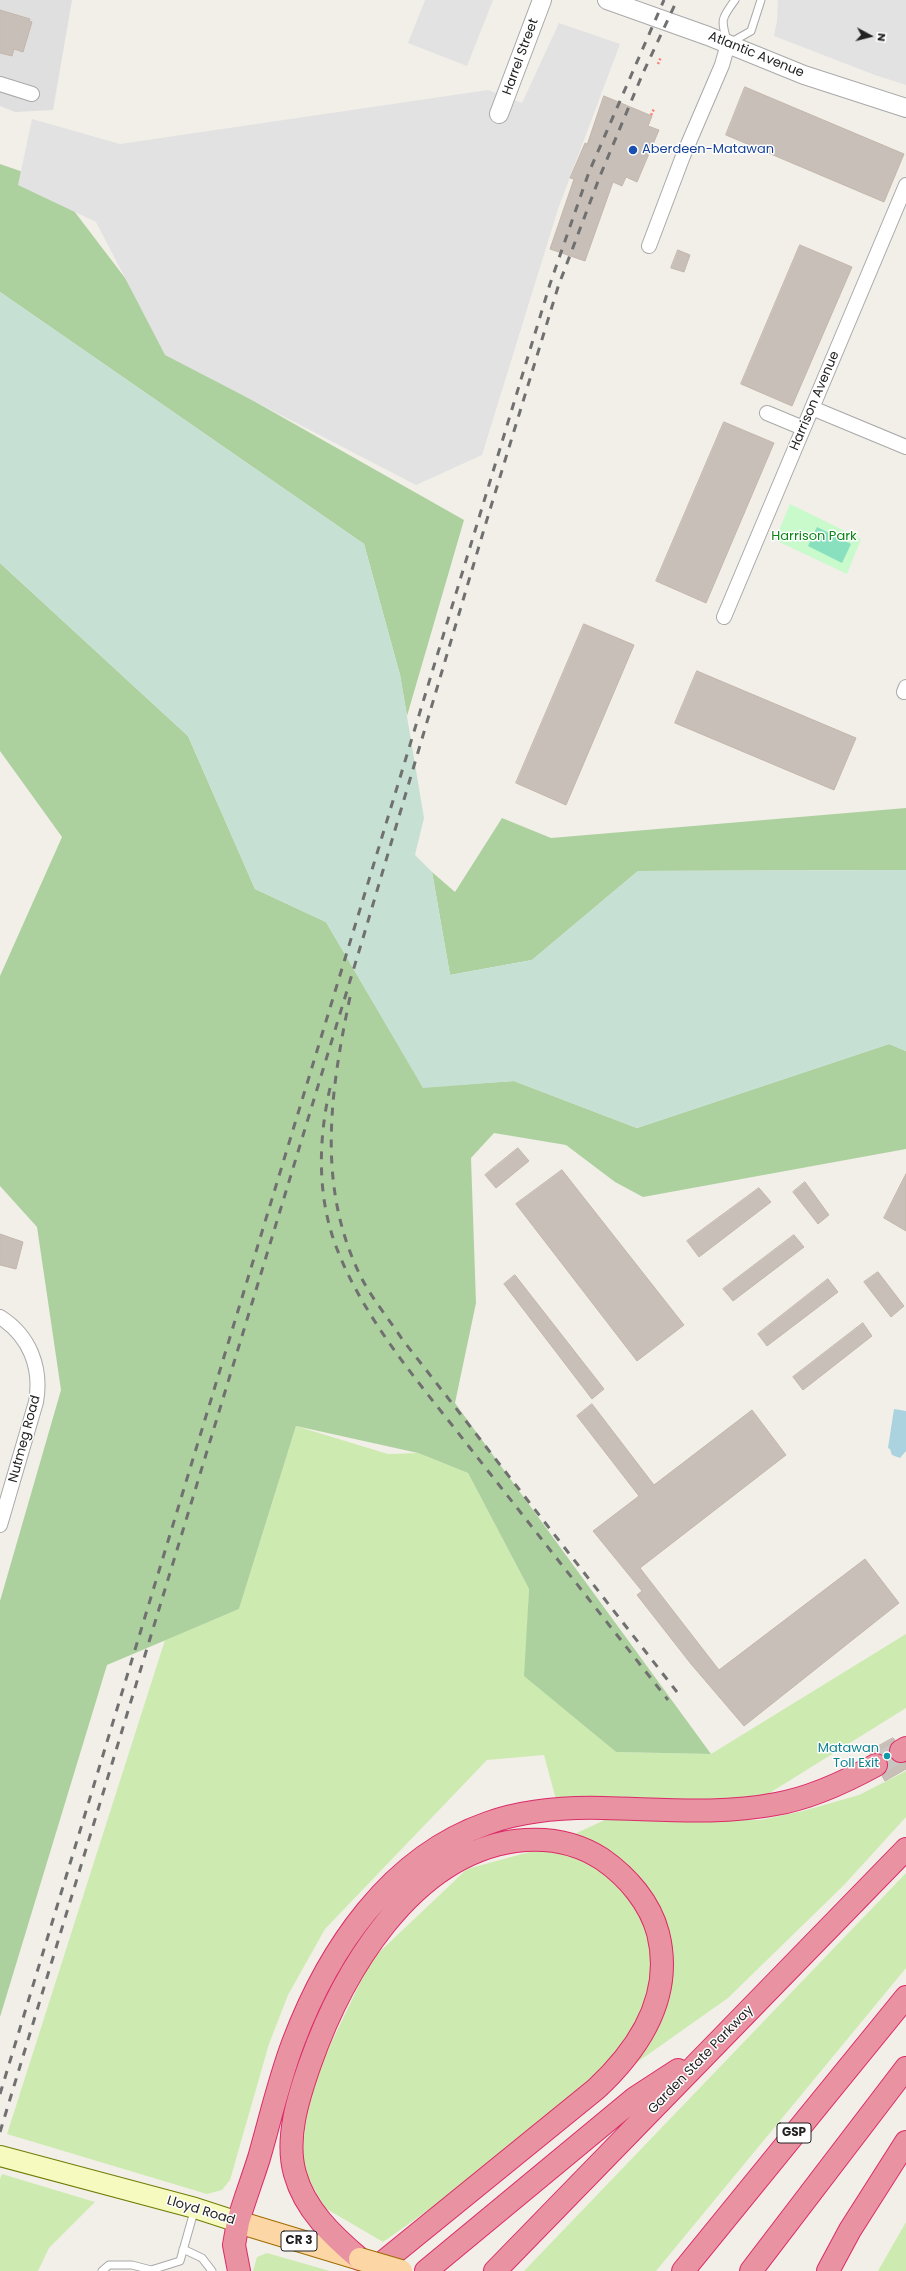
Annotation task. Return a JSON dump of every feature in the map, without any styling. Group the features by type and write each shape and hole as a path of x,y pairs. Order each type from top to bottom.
{"highway":[{"path":"239,2271 234,2245 238,2222 298,2030 315,1994 340,1949 366,1911 395,1880 413,1865 465,1833 487,1823 520,1814 569,1808 720,1809 757,1807 795,1800 816,1793 876,1765"},
{"path":"542,1840 560,1841 580,1847 612,1866 640,1894 650,1911 658,1932 662,1953 660,1995 640,2040 626,2058 596,2088 366,2265 338,2240 309,2205 294,2174 291,2142 299,2099 314,2053 327,2020 354,1969 382,1928 416,1892 434,1877 471,1854 507,1842 542,1840"},
{"name":"Garden State Parkway","path":"495,2271 906,1849"},
{"name":"GSP","path":"683,2271 906,1997"},
{"path":"426,2271 635,2098 716,2044"},
{"path":"751,2271 906,2068"},
{"path":"828,2271 850,2230 906,2142"}],"main road":[{"name":"Lloyd Road","path":"0,2156 196,2208 366,2265 401,2271"}],"street":[{"name":"Harrel Street","path":"499,114 542,0"},
{"name":"Atlantic Avenue","path":"607,0 728,44 804,75 906,108"},
{"path":"649,246 658,218 722,65 728,44"},
{"path":"0,84 32,94"},
{"name":"Harrison Avenue","path":"724,617 906,185"},
{"path":"812,408 906,447"},
{"path":"767,413 803,428"},
{"name":"Nutmeg Road","path":"0,1316 10,1323 23,1337 32,1353 37,1371 38,1390 36,1402 0,1525"}],"lane":[{"path":"735,0 723,16 723,26 728,44 751,31 761,0"},
{"path":"102,2271 109,2265 132,2265 151,2270 166,2267 180,2261 196,2208"},
{"path":"183,2248 202,2258 212,2271"}],"path":[{"path":"658,64 661,57"},
{"path":"651,116 654,109"}],"shaded area":[{"path":"0,0 72,0 53,110 15,112 0,106"},
{"path":"425,0 493,0 467,66 408,43"},
{"path":"778,0 906,0 906,85 875,75 774,36 777,21"},
{"path":"559,23 620,44 558,209 482,455 416,485 165,355 96,222 18,185 32,119 120,144 488,90 522,103"}],"green space":[{"path":"0,164 52,182 192,366 464,520 407,716 400,675 364,544 0,292"},
{"path":"0,292 364,544 400,675 424,818 415,855 432,872 450,975 532,960 638,871 906,870 906,1051 889,1044 637,1128 514,1081 423,1088 326,922 255,889 188,736 0,563"},
{"name":"Harrison Park","path":"790,504 861,539 847,574 775,540"},
{"path":"817,527 851,544 842,563 808,546"},
{"path":"0,563 188,736 255,889 326,922 423,1087 514,1081 637,1128 889,1044 906,1051 906,1149 643,1197 615,1182 566,1145 494,1133 471,1158 476,1303 455,1403 711,1754 616,1752 524,1676 529,1589 468,1473 418,1453 296,1426 239,1609 107,1665 0,2017 0,1601 61,1390 37,1227 0,1186 0,976 62,837 0,751"},
{"path":"906,808 906,870 638,871 532,960 450,975 432,872 455,892 502,818 551,838"},
{"path":"296,1426 388,1454 418,1453 468,1473 529,1589 525,1676 616,1752 711,1754 906,1634 906,1708 752,1804 558,1807 544,1755 487,1760 325,1929 288,1995 269,2044 230,2180 222,2190 207,2194 7,2134 165,1640 239,1609"},
{"path":"906,1771 906,1817 844,1885 728,1998 383,2242 325,2208 301,2166 309,2089 371,1960 467,1869 544,1848 609,1818 760,1820 803,1811 859,1795"},
{"path":"906,1873 906,1968 656,2271 524,2271"},
{"path":"2,2174 95,2202 49,2248 38,2271 0,2271 0,2179"},
{"path":"906,2222 906,2271 878,2271"},
{"path":"267,2253 330,2271 253,2271 257,2257"}],"water":[{"path":"894,1409 906,1411 906,1451 900,1458 892,1455 890,1449 888,1448"}],"building":[{"path":"0,10 30,19 29,21 32,22 23,52 14,49 12,56 0,53"},
{"path":"745,87 904,154 884,202 726,135"},
{"path":"604,96 652,116 648,126 659,130 637,182 626,177 622,186 613,182 585,261 550,249 574,179 570,178 585,143 587,144"},
{"path":"800,245 852,267 792,406 741,384"},
{"path":"678,250 690,255 684,272 671,268"},
{"path":"724,422 774,443 706,603 656,581"},
{"path":"584,624 634,645 566,805 516,783"},
{"path":"697,671 856,738 834,790 675,723"},
{"path":"518,1148 529,1161 496,1188 485,1175"},
{"path":"562,1170 684,1325 637,1361 516,1204"},
{"path":"906,1174 906,1231 884,1218"},
{"path":"805,1182 829,1215 818,1224 793,1192"},
{"path":"759,1188 771,1202 699,1257 687,1241"},
{"path":"0,1234 23,1242 16,1269 0,1265"},
{"path":"794,1235 804,1247 733,1301 723,1289"},
{"path":"878,1272 904,1306 891,1317 864,1282"},
{"path":"515,1275 604,1389 592,1399 504,1284"},
{"path":"828,1279 838,1292 767,1346 758,1334"},
{"path":"863,1323 872,1336 803,1390 793,1377"},
{"path":"592,1404 654,1485 752,1410 786,1455 640,1568 719,1670 865,1559 899,1603 744,1726 691,1664 637,1595 642,1591 593,1531 639,1496 577,1416"},
{"path":"893,1738 895,1740 890,1745 890,1757 895,1762 906,1762 906,1769 885,1781 882,1776 888,1766 887,1759 882,1754 870,1754 868,1752"}],"tunnel":[{"path":"876,1765 901,1751"}],"railway":[{"path":"0,2094 550,284 589,172 664,0"},
{"path":"0,2132 363,938 485,526 558,287 600,176 643,73 677,0"},
{"path":"350,997 337,1069 331,1140 333,1175 338,1210 347,1245 362,1279 402,1339 677,1692"},
{"path":"330,1088 323,1128 322,1149 323,1190 326,1210 330,1230 337,1249 363,1303 396,1353 414,1377 668,1700"}],"place":[{"name":"Aberdeen-Matawan","path":"633,150"},
{"name":"Matawan Toll Exit","path":"887,1756"}]}
